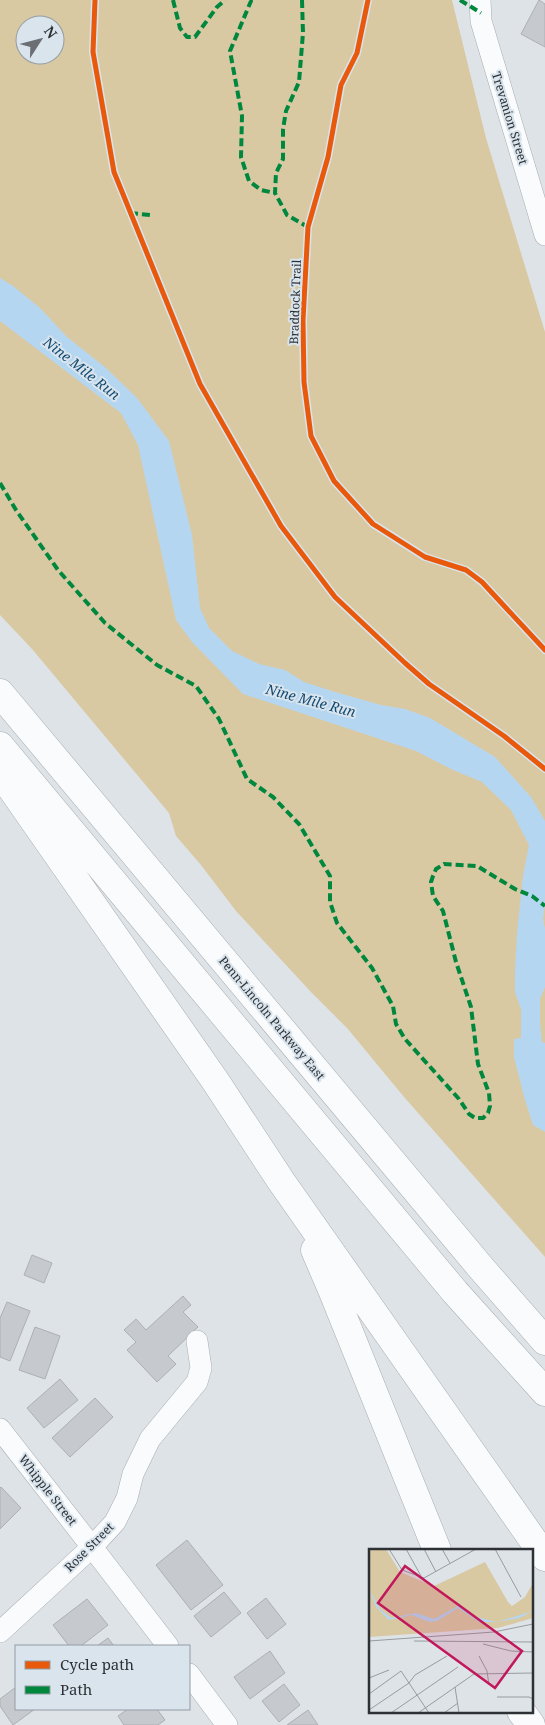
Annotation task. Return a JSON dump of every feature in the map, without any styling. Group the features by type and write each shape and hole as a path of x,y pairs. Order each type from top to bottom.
{"highway":[{"name":"Penn-Lincoln Parkway East","path":"0,693 425,1201 545,1341"},
{"path":"0,746 449,1284 545,1392"},
{"path":"0,772 194,1050 282,1181 545,1557"},
{"path":"282,1181 333,1292 437,1549"},
{"path":"425,1201 545,1315"},
{"path":"522,1712 531,1725"}],"street":[{"name":"Trevanion Street","path":"480,0 481,21 545,235"},
{"name":"Rose Street","path":"0,1632 92,1547 114,1522 128,1498 133,1474 150,1439 197,1382 201,1368 197,1340"},
{"name":"Whipple Street","path":"0,1430 167,1645"},
{"path":"190,1675 227,1725"}],"shaded area":[{"path":"0,0 452,0 486,138 545,332 545,1257 404,1097 347,1028 236,911 176,836 169,813 32,649 0,615"}],"water":[{"name":"Nine Mile Run","path":"0,278 40,308 67,337 106,368 137,398 169,441 192,535 200,608 209,628 232,651 259,664 285,670 304,682 381,705 405,709 430,718 495,757 531,797 545,821 545,904 543,919 545,929 545,987 540,999 540,1023 542,1042 545,1043 545,1132 533,1125 514,1057 514,1039 521,1038 521,1009 515,992 517,933 523,876 529,845 511,810 482,782 416,751 243,694 192,642 176,620 138,445 121,413 0,321"}],"building":[{"path":"539,0 545,4 545,47 521,34"},
{"path":"32,1255 52,1263 44,1283 24,1275"},
{"path":"183,1296 191,1305 183,1312 198,1327 168,1356 176,1364 157,1382 127,1350 136,1342 124,1330 136,1319 146,1330"},
{"path":"7,1302 30,1311 10,1361 0,1357 0,1318"},
{"path":"35,1327 60,1336 45,1379 19,1370"},
{"path":"60,1379 78,1400 44,1428 27,1408"},
{"path":"95,1398 113,1417 70,1457 52,1438"},
{"path":"0,1488 21,1508 0,1529"},
{"path":"187,1540 223,1585 191,1610 156,1565"},
{"path":"224,1592 241,1613 211,1637 194,1616"},
{"path":"266,1598 286,1624 267,1639 247,1613"},
{"path":"87,1599 108,1625 82,1645 68,1645 53,1625"},
{"path":"108,1638 113,1645 98,1645"},
{"path":"270,1651 285,1673 250,1699 234,1677"},
{"path":"284,1684 300,1705 279,1722 262,1701"},
{"path":"15,1688 15,1710 34,1710 13,1725 0,1706 0,1699"},
{"path":"127,1710 158,1710 165,1720 158,1725 124,1725 118,1716"},
{"path":"308,1710 318,1725 287,1725"}],"marked path":[{"path":"173,0 180,28 187,37 195,37 217,7 225,0"},
{"path":"250,0 230,51 242,116 241,157 249,181 261,190 275,193"},
{"path":"302,0 303,33 299,82 286,111 283,129 283,159 276,173 275,193 287,215 308,227"},
{"path":"460,0 481,13"},
{"path":"130,213 150,215"},
{"path":"0,483 16,510 58,570 105,623 157,665 196,686 219,719 247,779 273,797 299,824 330,876 330,902 337,923 372,968 393,1006 396,1024 405,1039 459,1099 469,1114 475,1118 483,1118 488,1113 490,1106 489,1093 478,1064 471,1007 456,962 443,911 433,896 431,882 436,869 444,864 477,866 515,889 532,896 545,906"}],"cycle path":[{"path":"95,0 93,52 114,172 200,384 281,526 335,597 405,663 429,684 504,736 545,769"},
{"name":"Braddock Trail","path":"368,0 357,53 341,85 328,157 308,227 303,320 304,382 311,436 334,481 373,524 425,557 466,570 482,582 545,650"}]}
